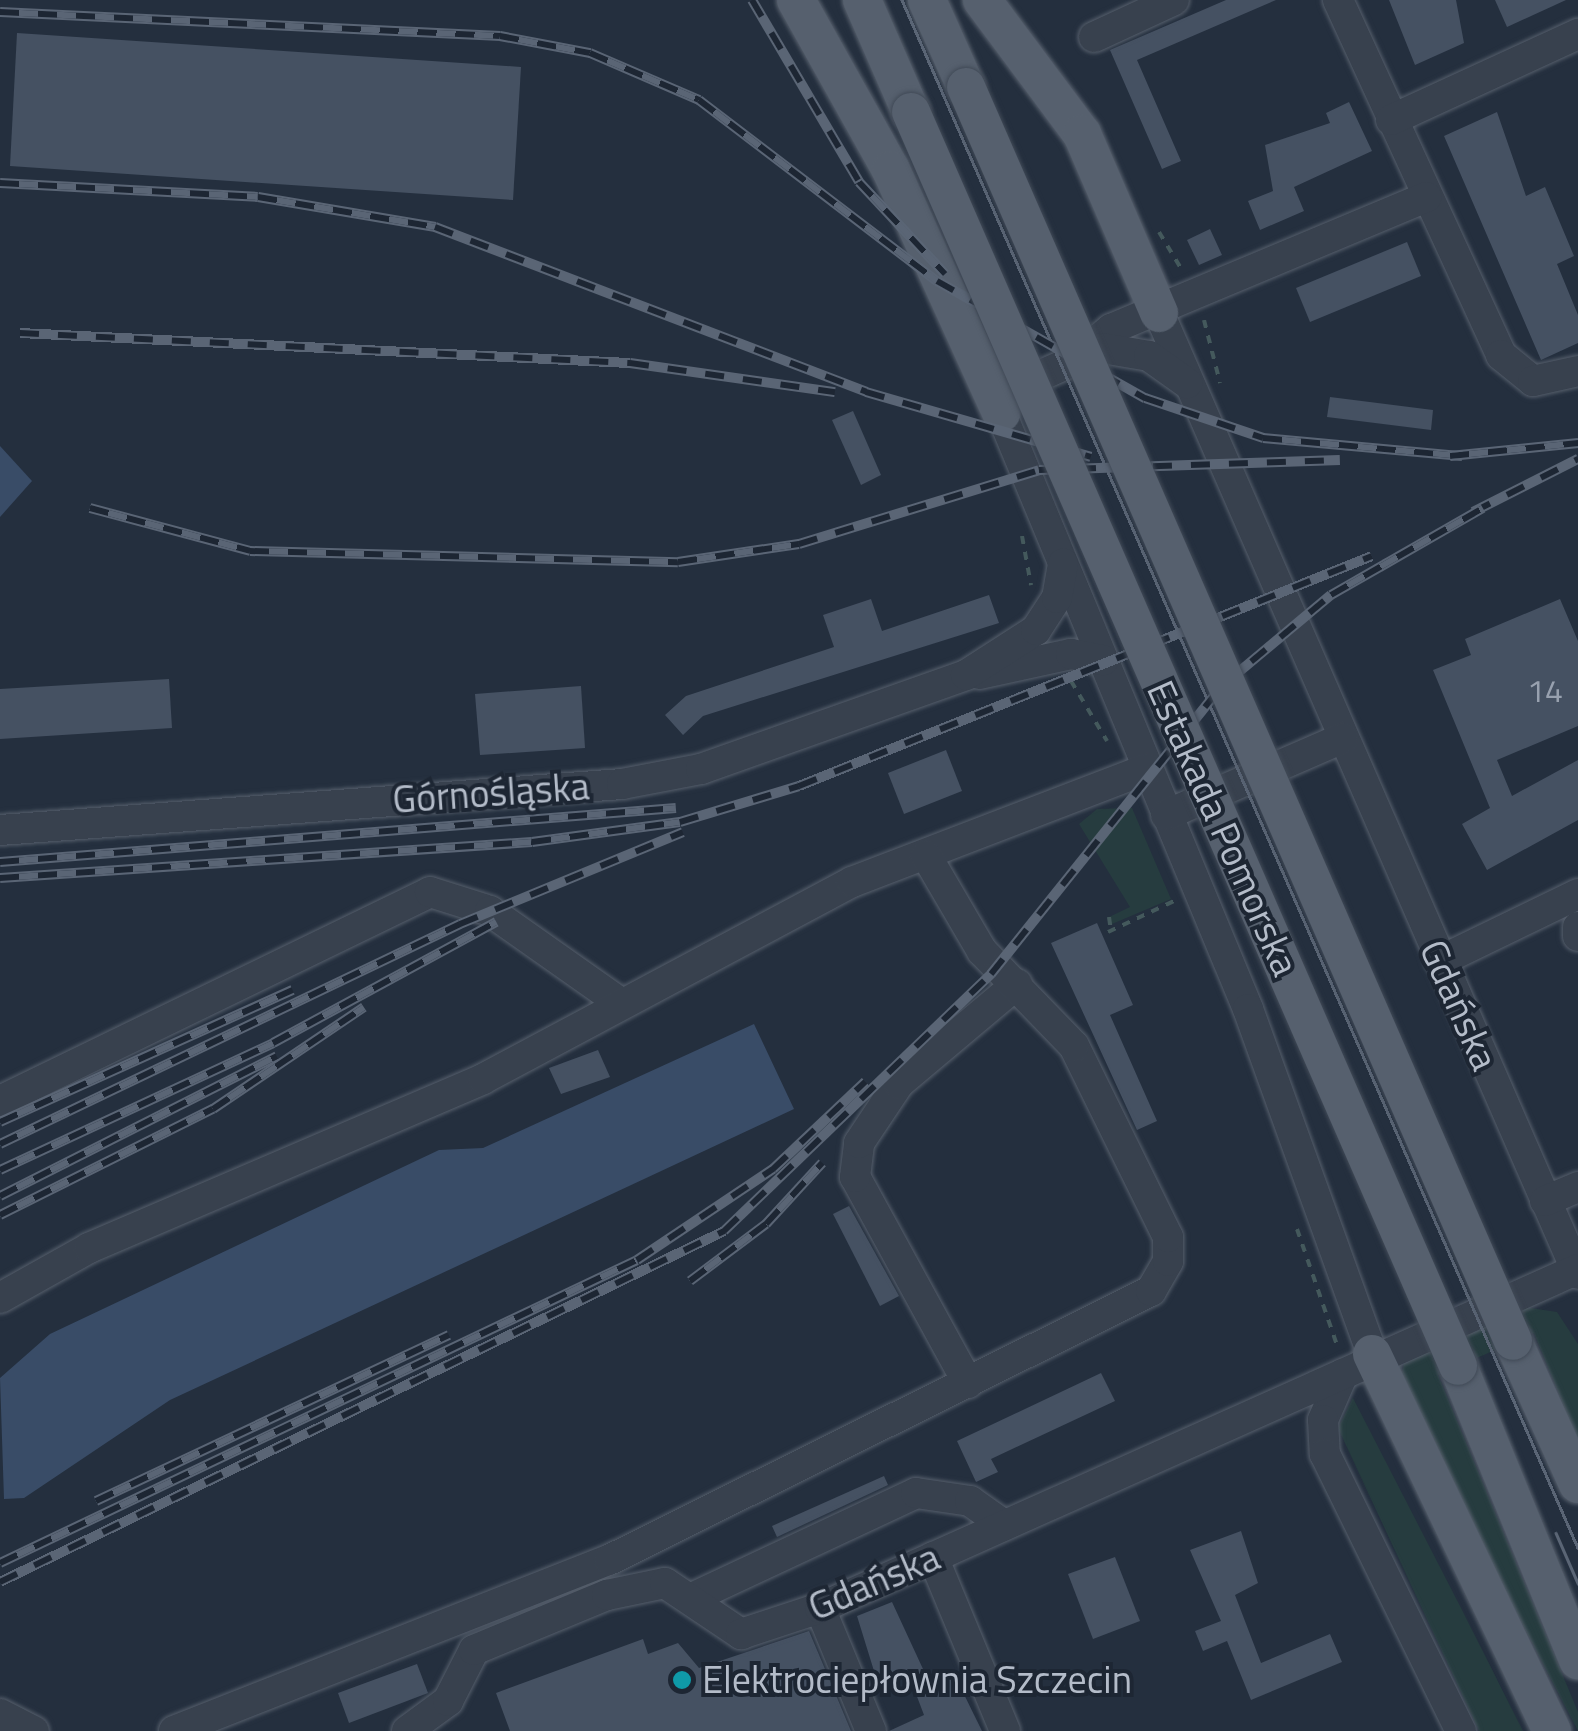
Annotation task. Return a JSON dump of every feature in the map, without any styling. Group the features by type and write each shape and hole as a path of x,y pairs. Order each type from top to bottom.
{"main road":[{"path":"796,0 891,170 1000,410"},
{"name":"Estakada Pomorska","path":"862,0 1458,1366 1578,1660"},
{"name":"Estakada Pomorska","path":"928,0 1578,1484"},
{"path":"982,0 1082,134 1159,314"},
{"path":"1357,1364 1552,1731"}],"street":[{"path":"1094,38 1174,0"},
{"path":"1338,0 1390,120 1509,366 1534,381 1578,371"},
{"path":"1390,120 1578,34"},
{"path":"1426,197 1159,314 1112,329 1086,350 1023,377 1000,410 1248,1009 1357,1364 1323,1420 1325,1454 1461,1731"},
{"name":"Gdańska","path":"407,1731 448,1700 474,1650 607,1595 665,1583 694,1596 740,1634 820,1608 1357,1364 1578,1271 1159,314"},
{"path":"1086,350 1149,356 1189,385"},
{"name":"Górnośląska","path":"966,675 1036,630 1057,598 1063,564"},
{"name":"Górnośląska","path":"0,830 622,784 754,754 966,675 1071,654 1102,660"},
{"path":"1166,816 1342,738"},
{"path":"0,1298 89,1248 483,1079 616,1000 926,855 1147,770"},
{"path":"174,1731 609,1560 1151,1292 1168,1262 1168,1237 1074,1046 982,951 926,855"},
{"path":"0,1100 430,892 490,910 616,1000"},
{"path":"1440,961 1578,894"},
{"path":"1578,927 1578,936"},
{"path":"968,1383 856,1177 859,1143 899,1084 1017,984"},
{"path":"1545,1202 1578,1187"},
{"path":"694,1596 916,1494 970,1500 1004,1525"},
{"path":"932,1557 1004,1731"},
{"path":"820,1608 871,1731"},
{"path":"0,1714 34,1731"}],"path":[{"path":"1109,917 1110,931 1176,900"}],"green space":[{"path":"1132,808 1171,899 1112,924 1109,917 1130,907 1079,824 1097,809"},
{"path":"1524,1307 1557,1312 1578,1344 1578,1441 1534,1333 1438,1375 1578,1712 1578,1731 1399,1388 1404,1363"},
{"path":"1353,1398 1523,1731 1479,1731 1338,1428"}],"water":[{"path":"0,446 32,481 0,517"},
{"path":"754,1024 794,1109 170,1400 24,1498 4,1499 0,1378 50,1334 439,1150 483,1148"}],"building":[{"path":"1226,0 1276,0 1137,60 1181,161 1162,169 1110,50"},
{"path":"1389,0 1456,0 1464,43 1415,65"},
{"path":"1495,0 1566,0 1507,27"},
{"path":"17,33 521,67 513,200 10,166"},
{"path":"1349,102 1372,151 1294,187 1304,211 1260,230 1248,201 1273,191 1265,145 1330,123 1326,113"},
{"path":"1497,112 1526,196 1545,187 1574,256 1557,264 1578,315 1578,343 1541,360 1444,136"},
{"path":"1210,229 1222,255 1199,265 1187,240"},
{"path":"1407,242 1421,276 1310,322 1296,288"},
{"path":"1330,397 1433,410 1431,430 1327,417"},
{"path":"853,411 881,475 861,485 832,420"},
{"path":"989,595 999,623 703,716 683,735 665,715 686,696 834,647 823,615 871,599 882,631"},
{"path":"1560,599 1578,641 1578,726 1497,760 1512,796 1578,760 1578,820 1487,870 1462,824 1490,808 1433,670 1471,655 1465,639"},
{"path":"169,679 172,728 0,739 0,689"},
{"path":"581,686 585,748 480,755 475,694"},
{"path":"946,750 962,791 904,814 888,773"},
{"path":"1097,923 1133,1005 1110,1015 1157,1121 1137,1130 1051,943"},
{"path":"598,1050 610,1077 561,1094 549,1068"},
{"path":"849,1206 899,1296 880,1306 833,1214"},
{"path":"1101,1373 1115,1401 991,1459 998,1472 976,1482 957,1441"},
{"path":"884,1476 888,1485 777,1537 772,1526"},
{"path":"1241,1531 1258,1583 1235,1595 1261,1663 1330,1634 1342,1662 1251,1700 1227,1641 1203,1651 1195,1631 1221,1621 1190,1550"},
{"path":"1115,1557 1140,1621 1093,1639 1068,1574"},
{"path":"892,1602 929,1682 953,1672 982,1731 889,1731 924,1715 908,1673 882,1683 874,1671 857,1616"},
{"name":"Elektrociepłownia Szczecin","path":"809,1631 851,1731 510,1731 496,1693 643,1639 648,1654 678,1643 699,1668"},
{"path":"417,1664 428,1693 349,1723 338,1693"}],"tram line":[{"path":"902,0 1578,1548"},
{"path":"1556,1533 1578,1583"}],"railway":[{"path":"752,0 859,182 945,274"},
{"path":"0,12 500,36 590,53 699,100 937,281 1145,398 1263,438 1462,456"},
{"path":"0,183 258,197 435,227 866,392 1091,457"},
{"path":"20,333 630,363 835,392"},
{"path":"1450,456 1578,443"},
{"path":"1473,512 1578,459"},
{"path":"90,508 250,551 678,562 799,544 1039,470 1340,460"},
{"path":"0,1582 724,1231 991,974 1222,686 1331,595 1483,508"},
{"path":"0,878 532,842 680,822 799,786 1372,556"},
{"path":"0,862 676,808"},
{"path":"0,1144 460,924 683,832"},
{"path":"0,1170 273,1043 496,922"},
{"path":"0,1122 293,990"},
{"path":"0,1215 213,1109 364,1007"},
{"path":"0,1196 277,1056"},
{"path":"0,1563 637,1260 773,1169 865,1082"},
{"path":"690,1281 766,1224 822,1163"},
{"path":"96,1501 449,1335"}],"place":[{"name":"Elektrociepłownia Szczecin","path":"682,1680"}]}
